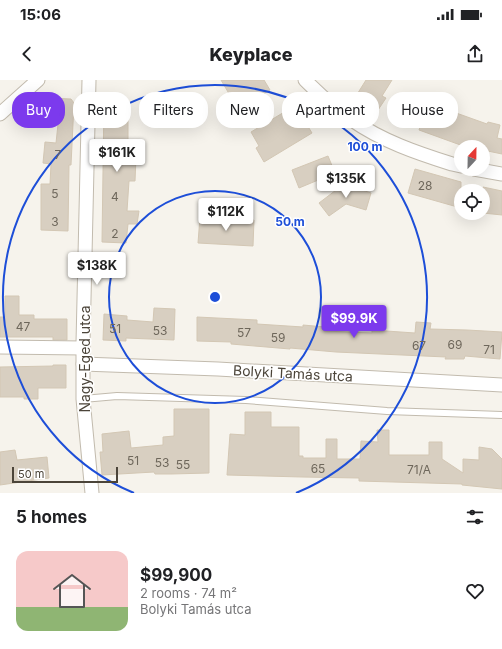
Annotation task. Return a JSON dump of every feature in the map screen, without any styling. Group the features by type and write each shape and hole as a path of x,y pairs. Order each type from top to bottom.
{"street":[{"path":"0,114 38,80"},
{"name":"Nagy-Eged utca","path":"89,80 83,399 92,493"},
{"path":"306,80 327,102 351,120 374,134 400,146 454,164"},
{"path":"490,172 502,174"},
{"path":"0,348 83,348"},
{"name":"Bolyki Tamás utca","path":"83,364 502,385"}],"lane":[{"path":"83,399 117,396 246,400 387,411 502,414"}],"building":[{"path":"221,80 264,80 270,90 267,92 228,92"},
{"path":"366,80 392,80 382,96 386,98 379,108 379,92 358,92"},
{"path":"65,99 71,99 73,102 73,124 71,165 69,165 68,231 41,230 41,184 50,184 51,164 43,163 45,142 56,143 58,128 65,128"},
{"path":"282,113 282,128 309,128 312,133 264,162 256,148 259,146 251,132 258,128 274,128 274,118"},
{"path":"458,114 487,124 488,122 500,125 497,138 502,139 502,154 490,151 490,140 454,140 454,143 419,130 420,128 458,128"},
{"path":"104,128 128,128 128,157 136,157 135,181 129,181 127,211 139,211 137,224 128,224 126,243 102,242"},
{"path":"328,156 335,173 299,188 292,170"},
{"path":"415,169 461,182 461,184 454,184 454,206 408,193"},
{"path":"344,184 371,193 366,210 346,204 329,216 319,203"},
{"path":"490,188 502,191 502,215 490,214"},
{"path":"200,217 254,220 253,246 198,243"},
{"path":"5,296 19,296 19,315 34,315 34,319 67,319 67,340 53,340 53,337 0,337 0,317 5,317"},
{"path":"154,308 175,309 174,340 126,338 126,341 103,340 104,314 127,316 127,320 153,322"},
{"path":"197,317 257,320 257,324 325,327 324,331 372,333 372,330 415,333 416,322 431,323 430,329 502,332 500,359 465,356 464,359 445,359 446,357 336,352 231,344 231,342 197,341"},
{"path":"66,365 66,388 38,388 38,399 24,399 24,397 0,397 0,367"},
{"path":"174,409 209,409 209,473 155,474 154,472 102,475 100,452 103,452 102,434 129,431 131,448 163,445 163,437 174,436"},
{"path":"245,412 271,412 271,427 299,427 299,456 303,456 303,458 326,458 326,439 337,439 337,459 360,459 361,441 378,442 377,430 389,430 389,455 429,455 429,442 442,442 442,459 463,473 463,459 479,460 479,447 492,449 502,459 502,489 462,484 359,481 359,478 227,475 230,434 245,435"},
{"path":"15,450 17,460 47,457 49,478 0,485 0,452"}]}
